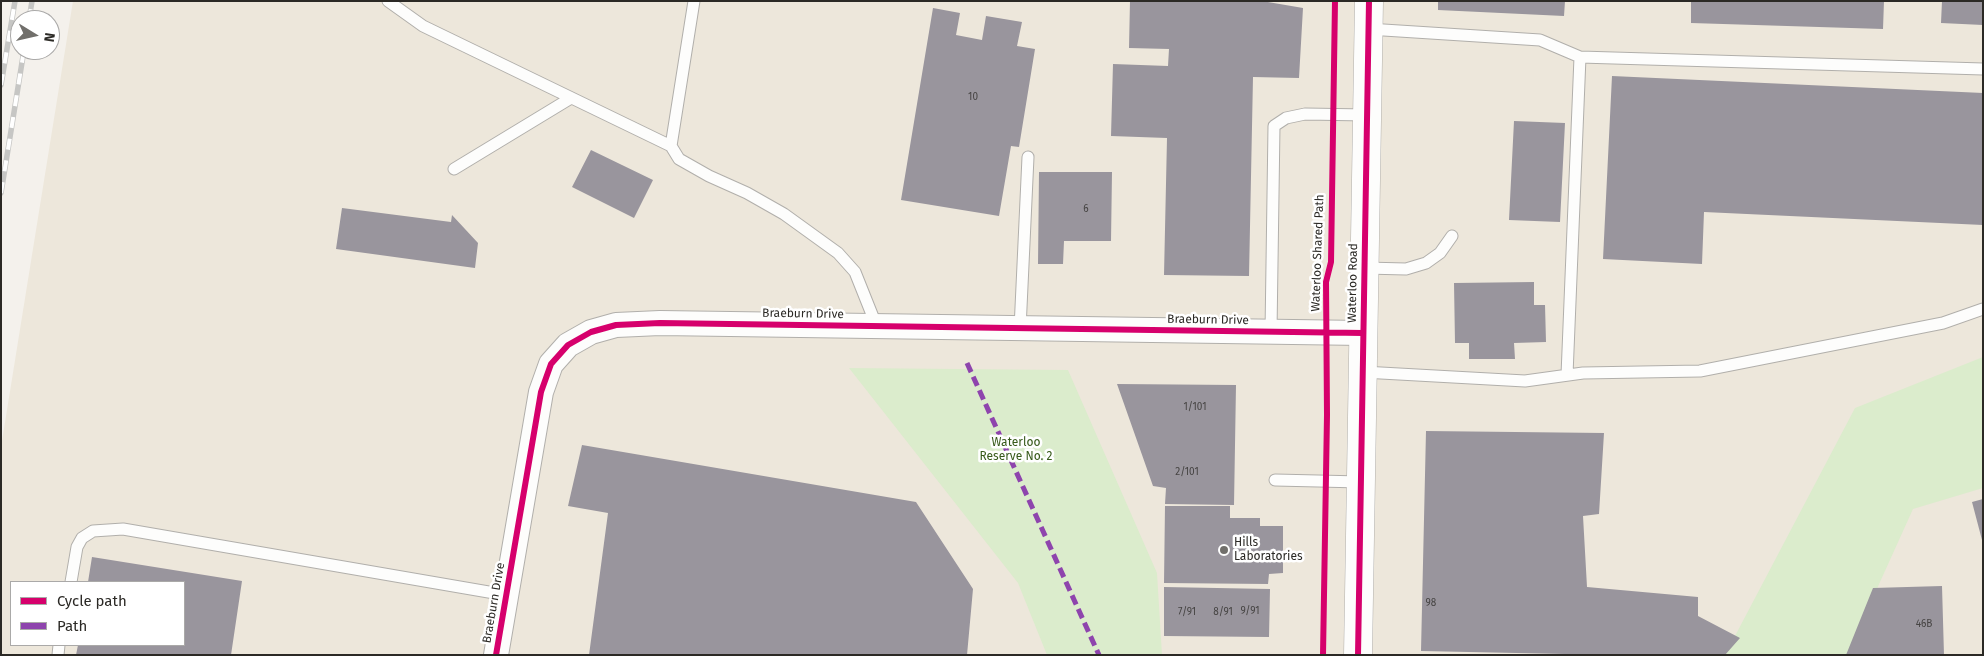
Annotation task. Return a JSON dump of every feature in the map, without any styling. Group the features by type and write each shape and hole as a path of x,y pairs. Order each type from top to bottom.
{"street":[{"name":"Waterloo Road","path":"1358,655 1369,1"},
{"name":"Braeburn Drive","path":"496,655 541,392 551,364 568,344 591,332 616,325 660,323 1363,333"}],"lane":[{"path":"388,1 423,26 671,146 679,159 784,214 838,253 856,272 877,326"},
{"path":"671,146 694,1"},
{"path":"1368,29 1540,40 1580,57 1983,69"},
{"path":"1567,375 1580,57"},
{"path":"454,169 571,98"},
{"path":"1272,332 1274,126 1286,118 1304,114 1367,114"},
{"path":"1020,329 1028,157"},
{"path":"1365,268 1406,269 1426,263 1440,254 1452,236"},
{"path":"1363,372 1525,381 1567,375 1700,371 1943,322 1983,309"},
{"path":"1275,480 1361,482"},
{"path":"71,581 77,547 82,538 93,531 124,529 506,595"}],"shaded area":[{"path":"73,1 1983,1 1983,655 1,655 1,447"}],"green space":[{"path":"1983,357 1983,488 1913,509 1847,655 1725,655 1855,408"},
{"name":"Waterloo Reserve No. 2","path":"849,368 1068,370 1157,573 1162,655 1047,655 1018,583"}],"building":[{"path":"1130,1 1262,1 1303,8 1299,78 1253,77 1249,276 1164,275 1167,138 1111,136 1113,64 1168,66 1169,49 1129,48"},
{"path":"1438,1 1565,1 1564,16 1438,10"},
{"path":"1691,1 1884,1 1883,29 1691,23"},
{"path":"1942,1 1983,1 1983,25 1941,23"},
{"path":"933,8 960,13 956,35 982,40 986,16 1022,22 1017,46 1035,49 1019,147 1011,146 999,216 901,200"},
{"path":"1612,76 1983,93 1983,225 1704,212 1702,264 1603,259"},
{"path":"1514,121 1565,123 1560,222 1509,220"},
{"path":"591,150 653,180 634,218 572,187"},
{"path":"1039,172 1112,172 1111,241 1064,241 1063,264 1038,264"},
{"path":"342,208 451,222 452,215 478,243 475,268 336,249"},
{"path":"1534,282 1534,305 1545,305 1546,342 1514,343 1515,359 1469,359 1469,343 1455,343 1454,283"},
{"path":"1117,384 1236,385 1234,505 1165,504 1166,488 1153,486"},
{"path":"1426,431 1604,433 1599,514 1583,516 1587,587 1698,597 1698,616 1740,638 1725,655 1421,651"},
{"path":"582,445 916,502 973,589 967,655 589,655 608,513 568,506"},
{"path":"1983,499 1983,540 1982,540 1972,502"},
{"name":"Hills Laboratories","path":"1165,506 1230,506 1230,518 1260,518 1260,526 1283,526 1283,573 1269,574 1268,584 1164,583"},
{"path":"92,557 242,581 231,655 76,655 78,646 185,646 185,581 88,581"},
{"path":"1942,586 1944,655 1846,655 1873,588"},
{"path":"1164,587 1270,589 1269,637 1164,636"}],"railway":[{"path":"1,85 15,1"},
{"path":"31,10 32,1"},
{"path":"1,193 22,60"}],"marked path":[{"path":"967,363 1099,655"}],"cycle path":[{"name":"Waterloo Shared Path","path":"1323,655 1327,415 1326,282 1331,262 1335,1"},
{"path":"1358,655 1369,1"},
{"path":"496,655 541,392 551,364 568,345 591,332 616,325 660,323 1363,333"}],"place":[{"name":"Hills Laboratories","path":"1224,550"}]}
